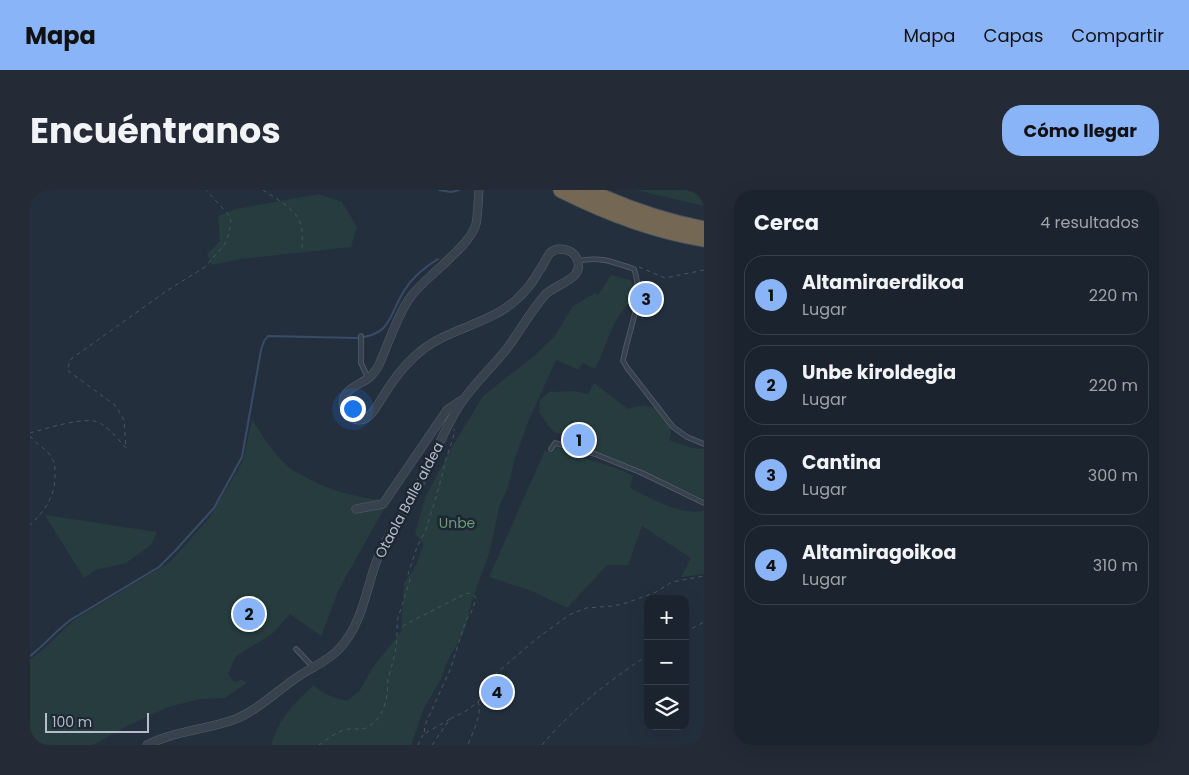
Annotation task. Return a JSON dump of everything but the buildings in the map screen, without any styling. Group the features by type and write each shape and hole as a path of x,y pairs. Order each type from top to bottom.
{"highway":[{"path":"561,190 589,195 659,219 704,229"},
{"path":"589,195 655,229 704,240"}],"street":[{"path":"479,190 476,224 472,233 413,294 406,305 378,367 368,378 345,394 344,409 354,420 362,420 375,410 395,379 415,356 426,348 461,330 493,317 516,300 530,286 550,254 557,249 568,250 578,260"},
{"name":"Otaola Balle aldea","path":"147,745 182,731 206,728 237,719 338,651 360,615 381,550 409,503 454,415 464,399 504,352 547,292 572,278 577,270 578,260"},
{"name":"Otaola Balle aldea","path":"356,509 383,504 446,410 464,399"}],"lane":[{"path":"578,260 602,258 634,269 638,284 637,303 623,361 673,427 687,437 704,444"},
{"path":"361,336 361,363 368,378"},
{"path":"551,449 555,443 596,454 649,476 704,503"},
{"path":"296,649 313,667"}],"path":[{"path":"30,433 64,424 85,421 98,422 111,432 126,448 124,420 116,406 67,370 71,359 168,290 205,267 224,244 229,233 231,221 228,214 206,190"},
{"path":"262,190 288,207 297,216 302,231 302,250"},
{"path":"634,269 639,267 665,278 704,270"},
{"path":"319,745 332,735 349,729 367,728 382,713 398,642 398,621 410,580 408,574 417,547 425,532 437,494 446,456 454,435 454,415"},
{"path":"30,436 52,456 55,464 56,480 46,508 30,525"},
{"path":"424,734 466,711 478,702 490,678 535,640 569,615 586,608 626,603 656,592 672,582 704,576"},
{"path":"397,627 402,627 467,593 474,595 476,599 471,613 466,620 450,670 425,724 424,734 418,745"},
{"path":"689,630 704,622"},
{"path":"542,745 558,725 607,682 644,658"},
{"path":"468,745 479,714 478,702"},
{"path":"432,745 450,719"}],"green space":[{"path":"636,190 695,190 704,192 704,206"},
{"path":"319,194 342,202 357,227 351,247 241,259 212,265 207,254 220,241 218,216 236,209"},
{"name":"Unbe","path":"611,275 630,280 639,293 638,299 630,303 617,319 595,369 582,363 579,370 556,360 528,422 515,458 508,487 499,507 490,551 472,600 465,630 447,662 441,679 424,708 411,745 271,745 278,727 288,712 314,685 325,693 347,701 360,690 373,667 401,632 404,583 416,565 424,544 415,534 425,498 448,454 483,396 535,355 554,337 573,306 595,293 598,295"},
{"path":"594,383 628,409 643,405 655,408 669,426 671,433 669,440 692,448 704,449 704,499 626,464 594,452 598,443 589,436 591,432 571,420 565,434 556,433 548,426 539,412 540,400 549,392 574,391 588,394"},
{"path":"252,419 272,449 292,469 331,489 351,495 383,500 384,509 339,589 321,636 290,614 272,634 236,656 228,674 234,682 241,680 247,683 225,698 200,699 168,707 125,727 93,745 30,745 30,659 43,650 77,618 170,562 210,517 243,461"},
{"path":"558,447 567,452 624,471 633,476 630,488 657,501 685,511 704,511 704,574 681,577 691,558 642,526 628,565 607,565 567,608 532,591 489,577 545,450 552,453"},
{"path":"45,515 157,532 151,545 126,563 96,570 84,578"}],"waterway":[{"path":"439,190 451,192 459,190"},
{"name":"Unbe","path":"30,656 72,619 159,567 214,508 242,457 261,350 268,336 357,338 377,333 388,323 410,282 423,269 438,259"}],"place":[{"name":"Cantina","path":"646,299"},
{"name":"Altamiraerdikoa","path":"579,440"},
{"name":"Unbe kiroldegia","path":"249,614"},
{"name":"Altamiragoikoa","path":"497,692"}]}
